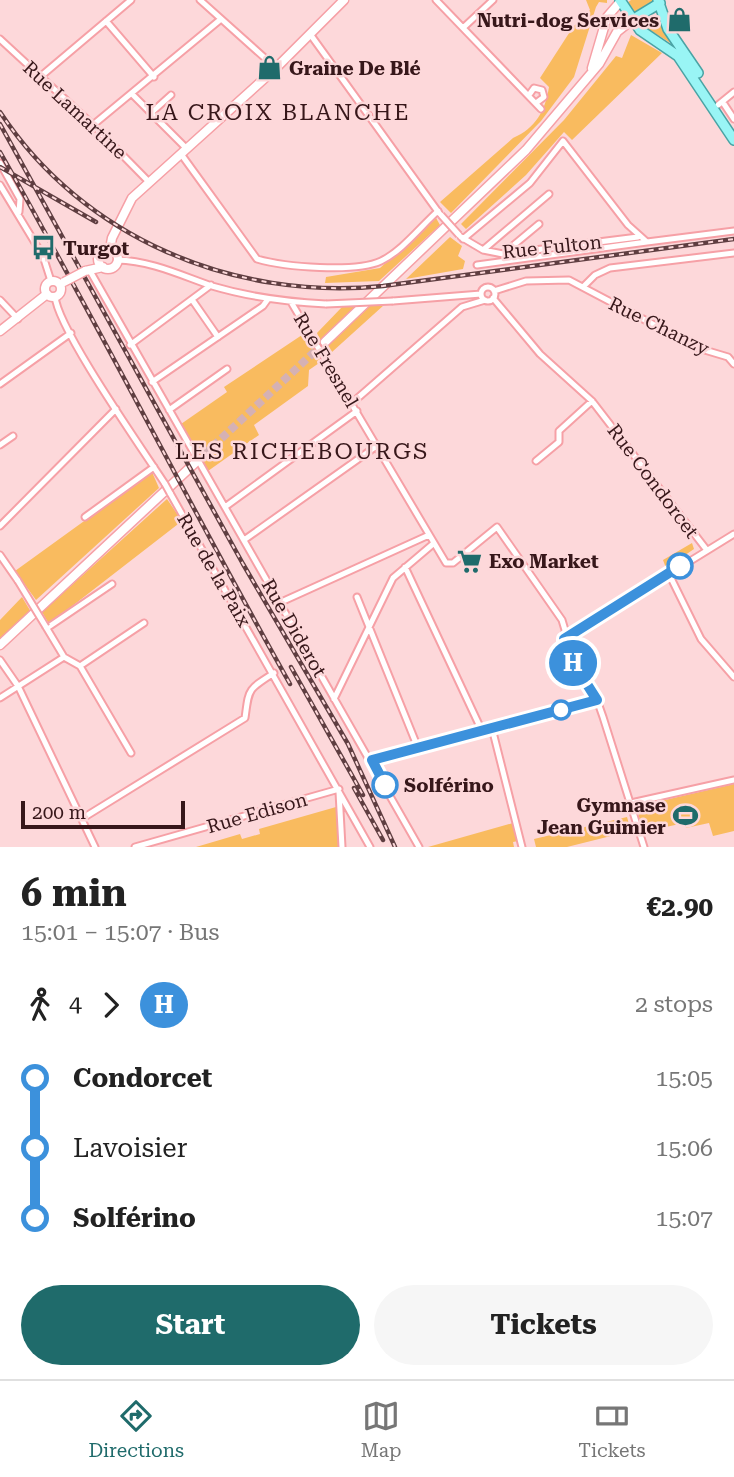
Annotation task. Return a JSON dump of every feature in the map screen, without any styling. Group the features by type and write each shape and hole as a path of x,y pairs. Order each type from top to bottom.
{"main road":[{"path":"110,249 111,238 132,198 276,68 340,1"},
{"path":"592,71 603,26 612,9 621,1 640,30 678,56 734,140"},
{"path":"325,342 488,189 526,150 604,57 617,32 659,2 668,29 721,104 734,131"},
{"path":"51,295 46,286 101,264 112,268 117,260 115,252 110,249"},
{"path":"101,264 101,252 110,249"},
{"path":"0,331 61,290 58,283"},
{"path":"0,645 195,463"}],"street":[{"path":"40,77 131,0"},
{"path":"200,0 276,68"},
{"path":"436,0 541,109"},
{"path":"464,27 493,0"},
{"path":"93,124 133,95 220,19"},
{"path":"106,21 154,76"},
{"path":"310,34 439,213 463,239 530,183 563,142 569,146 638,237 648,242"},
{"name":"Rue Lamartine","path":"0,39 93,124 149,182"},
{"path":"529,95 534,88 542,90 544,97 536,103"},
{"path":"734,92 721,104 734,119"},
{"path":"133,95 184,151 257,259 294,267 374,263 388,256 439,213"},
{"path":"151,113 170,95"},
{"path":"0,163 20,199 19,212"},
{"path":"1,187 19,212 58,283"},
{"path":"483,250 549,194"},
{"path":"503,254 539,224"},
{"path":"477,265 734,231"},
{"name":"Rue Fulton","path":"463,239 483,250 503,254 638,237"},
{"path":"583,287 595,275 610,268 734,253"},
{"path":"117,260 149,263 211,285 291,302 326,304 459,296 493,299 494,291"},
{"name":"Rue Diderot","path":"87,271 334,699 372,760 419,847"},
{"name":"Rue Chanzy","path":"483,297 488,287 494,291 526,281 569,280 698,348 728,357 734,364"},
{"path":"131,345 211,285"},
{"name":"Rue de la Paix","path":"51,295 116,409 165,484 370,847"},
{"path":"459,296 466,304"},
{"path":"352,403 466,304 483,297"},
{"path":"152,382 263,306 268,299"},
{"name":"Rue Condorcet","path":"493,299 540,354 592,401 706,549 564,639"},
{"path":"0,300 18,319"},
{"path":"193,301 218,337"},
{"name":"Rue Fresnel","path":"291,302 446,563 453,563 497,527 562,620 564,639"},
{"path":"0,384 71,333"},
{"path":"169,410 228,369"},
{"path":"536,461 559,442 559,431 592,401"},
{"path":"0,526 116,409"},
{"path":"225,507 357,411"},
{"path":"0,446 13,436"},
{"path":"244,540 377,445"},
{"path":"85,517 154,467"},
{"path":"706,549 734,534"},
{"path":"279,603 429,535"},
{"path":"334,699 393,578 433,544"},
{"path":"0,555 64,657 80,666 131,753"},
{"path":"405,567 482,731"},
{"path":"669,574 701,639 734,677"},
{"path":"47,628 111,584"},
{"path":"356,597 418,748"},
{"path":"80,666 144,623"},
{"path":"564,639 564,648 597,700 644,847"},
{"path":"0,698 64,657"},
{"path":"0,660 18,686 95,847"},
{"path":"83,818 244,718 243,704 248,693 274,674"},
{"path":"372,760 597,700"},
{"path":"492,728 522,847"},
{"path":"631,803 734,780"},
{"path":"339,789 342,847"},
{"name":"Rue Edison","path":"135,847 339,789"},
{"path":"340,804 347,804"}],"shaded area":[{"path":"586,0 607,0 607,3 599,2 596,7 574,77 541,121 451,213 440,202 538,118 549,87 540,78 573,27 590,10"},
{"path":"631,0 653,1 633,13 627,3"},
{"path":"658,15 672,44 642,25"},
{"path":"631,35 662,53 572,140 564,132 526,175 466,229 461,224 564,120 616,56 622,58"},
{"path":"436,218 440,225 379,281 325,283 326,277 380,268"},
{"path":"450,237 462,246 458,256 465,261 463,269 406,279"},
{"path":"384,305 332,352 327,347 370,306"},
{"path":"342,307 355,307 320,340 317,333"},
{"path":"305,333 322,361 309,370 308,386 254,425 259,435 208,471 181,424 227,392 224,387"},
{"path":"152,472 159,488 36,600 15,571"},
{"path":"167,499 182,521 49,624 42,612"},
{"path":"692,543 694,549 666,568 663,560"},
{"path":"22,597 31,612 0,640 0,620"},
{"name":"Gymnase Jean Guimier","path":"734,784 734,831 713,836 709,823 686,828 684,823 643,832 637,809 639,806"},
{"path":"336,807 339,847 196,847 240,834 242,839 260,834 259,829"},
{"path":"627,817 631,831 567,847 536,847 534,839"},
{"path":"513,823 518,841 513,842 514,847 428,847"}],"tunnel":[{"path":"195,463 325,342"}],"railway":[{"path":"0,112 34,156 74,194 118,226 167,252 218,271 272,283 327,288 383,286 734,239"},
{"path":"0,124 243,564 348,744 395,847"},
{"path":"0,152 290,684"},
{"path":"0,167 96,222"},
{"path":"291,667 363,795"},
{"path":"354,788 383,840"}],"bus line":[{"name":"H","path":"385,785 372,760 597,700 564,648 564,639 680,566"}],"place":[{"name":"Nutri-dog Services","path":"679,20"},
{"name":"Graine De Blé","path":"269,68"},
{"name":"Turgot","path":"43,248"},
{"name":"Exo Market","path":"469,561"},
{"name":"Solférino","path":"385,785"},
{"name":"Gymnase Jean Guimier","path":"686,816"}],"district":[{"name":"LA CROIX BLANCHE","path":"278,112"},
{"name":"LES RICHEBOURGS","path":"302,451"}]}
